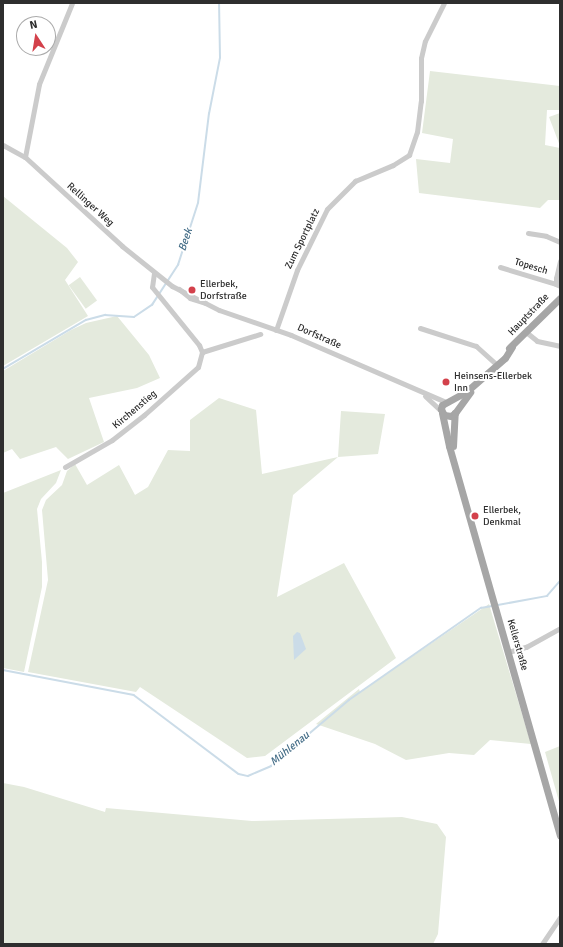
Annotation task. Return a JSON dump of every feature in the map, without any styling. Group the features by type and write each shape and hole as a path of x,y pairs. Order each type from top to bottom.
{"main road":[{"name":"Hauptstraße","path":"448,402 459,398 497,363 505,358 512,347 560,298"},
{"name":"Hauptstraße","path":"455,412 480,379"},
{"path":"448,402 455,405 455,412 448,416 442,412 441,407 448,402"},
{"name":"Kellerstraße","path":"442,412 493,600 560,836"},
{"name":"Kellerstraße","path":"454,459 452,437 455,412"}],"street":[{"path":"24,157 39,84 72,3"},
{"name":"Zum Sportplatz","path":"276,330 297,270 327,209 355,180 393,165 409,155 417,132 421,58 425,41 444,3"},
{"name":"Rellinger Weg","path":"3,145 24,157 164,281"},
{"path":"528,233 546,236 560,242"},
{"name":"Topesch","path":"500,266 558,285 560,261"},
{"path":"154,273 152,287 199,345 202,352 260,334"},
{"name":"Dorfstraße","path":"164,281 172,286 191,293 206,304 241,319 276,330 390,377 422,394 448,402"},
{"path":"420,328 476,346 497,363"},
{"path":"526,332 537,341 560,346"},
{"name":"Kirchenstieg","path":"65,467 112,440 144,415 198,367 202,352"},
{"name":"Dorfstraße","path":"422,394 442,412"},
{"path":"508,652 526,647 560,628"},
{"path":"542,944 560,918"}],"shaded area":[{"path":"430,71 560,86 560,110 547,110 545,145 560,148 560,200 548,200 540,208 419,193 416,159 450,163 453,139 422,133"},
{"path":"560,113 560,146 549,117"},
{"path":"3,196 67,248 78,262 65,280 88,316 3,366"},
{"path":"80,277 97,300 86,309 69,285"},
{"path":"117,316 149,355 160,378 137,388 89,398 104,442 68,459 56,447 20,459 12,449 3,453 3,371 71,330 86,323"},
{"path":"219,398 256,410 262,474 338,457 293,495 277,597 344,563 396,658 265,756 247,758 140,687 136,692 28,672 48,580 42,510 46,500 62,485 67,471 75,464 87,485 119,465 135,495 148,487 168,450 190,451 190,420"},
{"path":"341,411 385,414 378,454 338,457"},
{"path":"61,470 56,483 41,499 37,509 42,562 42,587 24,672 3,668 3,493"},
{"path":"489,604 531,744 490,740 474,755 449,753 406,760 375,744 316,724 359,689 360,692"},
{"path":"560,746 560,805 545,752"},
{"path":"3,783 24,787 105,812 106,808 252,821 402,817 437,824 446,837 438,934 433,944 3,944"}],"water":[{"path":"297,632 300,633 306,649 294,660 293,636"}],"waterway":[{"name":"Beek","path":"3,369 86,320 105,315 134,317 152,305 178,265 198,203 209,114 220,58 219,3"},
{"name":"Mühlenau","path":"498,605 547,596 560,581"},
{"name":"Mühlenau","path":"3,670 134,695 239,774 248,776 271,766 349,700 481,608 492,606"}],"place":[{"name":"Ellerbek, Dorfstraße","path":"192,290"},
{"name":"Heinsens-Ellerbek Inn","path":"446,382"},
{"name":"Ellerbek, Denkmal","path":"475,516"}]}
